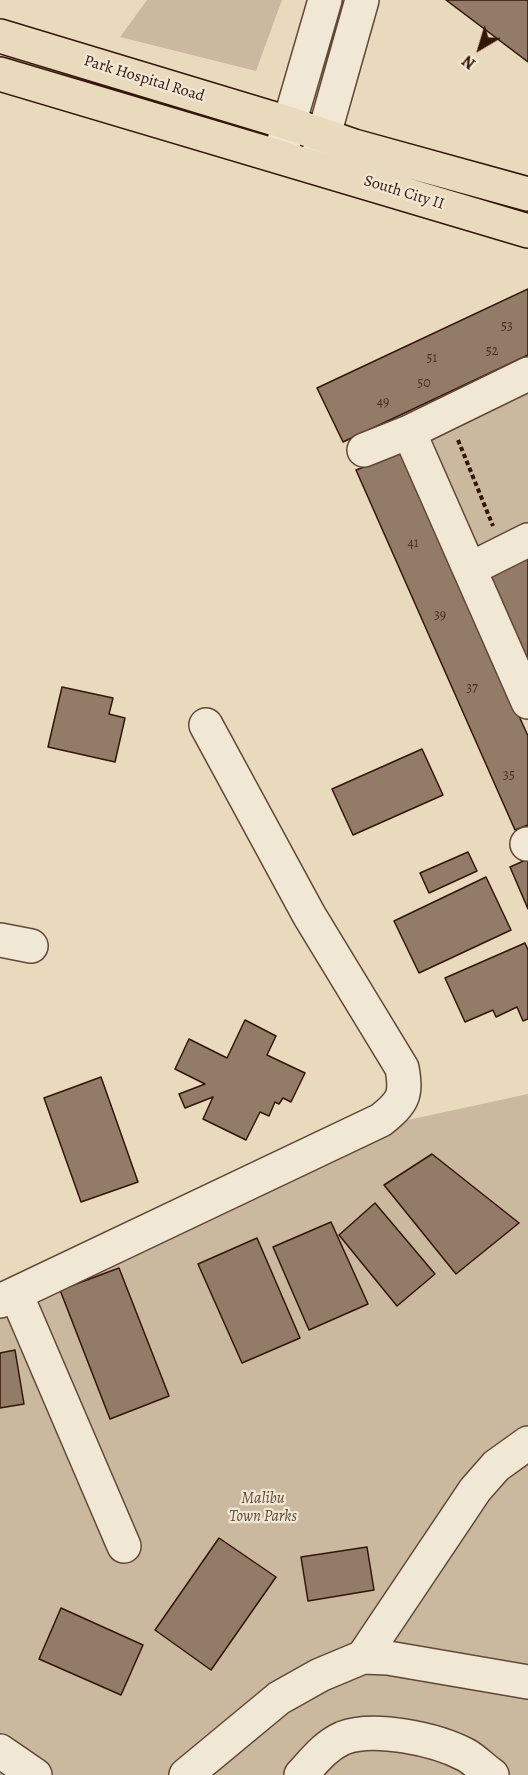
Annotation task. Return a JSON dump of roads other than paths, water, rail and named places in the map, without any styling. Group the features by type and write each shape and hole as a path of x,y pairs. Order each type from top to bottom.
{"main road":[{"name":"Park Hospital Road","path":"0,36 288,123"},
{"path":"0,74 280,155"},
{"name":"South City II","path":"288,123 354,146 528,194"},
{"name":"South City II","path":"280,155 528,231"}],"street":[{"path":"280,155 325,0"},
{"path":"315,166 362,0"},
{"path":"364,450 409,432 528,374"},
{"path":"409,432 528,702"},
{"path":"470,569 528,540"},
{"path":"124,1545 8,1298 381,1120 401,1101 405,1087 402,1068 309,915 206,725"},
{"path":"0,939 31,946"},
{"path":"363,1658 475,1490 496,1466 528,1443"},
{"path":"186,1775 279,1698 320,1675 363,1658 388,1658 528,1682"},
{"path":"301,1775 325,1749 341,1739 361,1733 420,1739 466,1755 492,1775"},
{"path":"0,1751 35,1775"}],"park label":[{"name":"Malibu Town Parks","path":"263,1508"}]}
